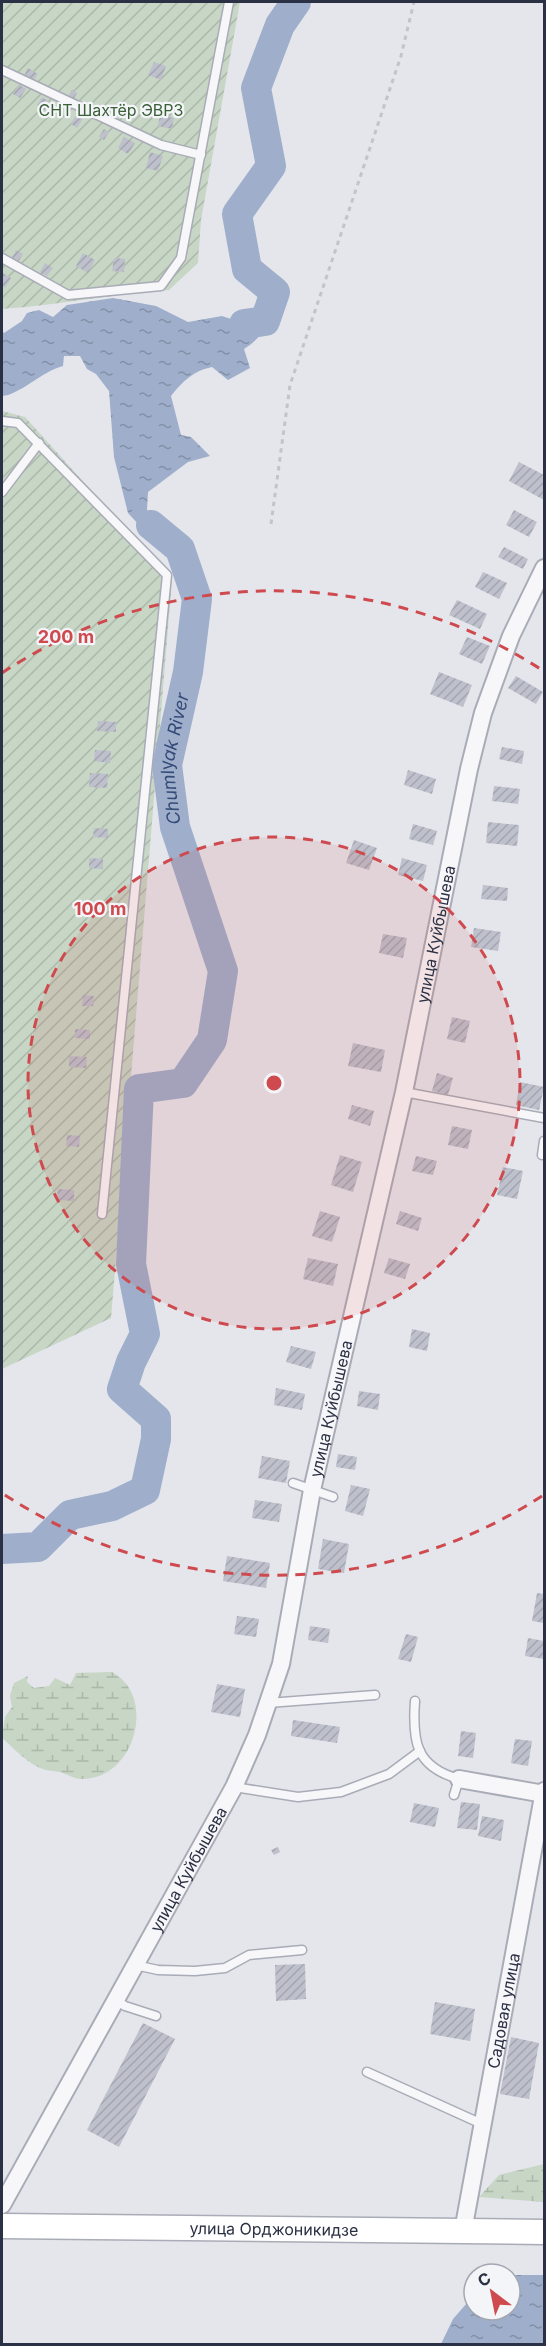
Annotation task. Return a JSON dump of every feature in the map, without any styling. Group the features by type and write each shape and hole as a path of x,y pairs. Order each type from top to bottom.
{"main road":[{"name":"улица Орджоникидзе","path":"2,2226 544,2232"}],"street":[{"name":"улица Куйбышева","path":"2,2205 234,1787 268,1703 280,1664 312,1490 404,1092 469,769 483,713 511,636 544,568"},
{"path":"456,1787 544,1793"},
{"name":"Садовая улица","path":"462,2231 544,1793"}],"lane":[{"path":"2,258 68,295 160,286 181,258 229,2"},
{"path":"2,70 161,145 201,155"},
{"path":"2,421 18,423 167,575 102,1214"},
{"path":"2,492 39,444"},
{"path":"404,1092 544,1118"},
{"path":"542,1155 544,1141"},
{"path":"292,1483 333,1497"},
{"path":"268,1703 375,1695"},
{"path":"415,1701 414,1722 424,1760 456,1787"},
{"path":"234,1787 298,1797 341,1792 389,1774 420,1751"},
{"path":"135,1965 158,1970 195,1971 225,1968 249,1955 302,1950"},
{"path":"115,2000 125,2006 156,2016"},
{"path":"367,2072 482,2124"}],"path":[{"path":"271,524 290,385 401,56 414,2"}],"green space":[{"name":"СНТ Шахтёр ЭВРЗ","path":"2,2 240,2 201,220 198,263 169,290 2,309"},
{"path":"2,411 25,417 172,580 111,1318 2,1369"},
{"path":"112,1672 126,1683 134,1699 137,1716 134,1735 127,1751 116,1766 101,1775 79,1779 39,1768 2,1738 5,1717 12,1707 10,1696 14,1683 28,1676 27,1682 34,1688 49,1686 55,1678 70,1685 76,1673"},
{"path":"544,2164 544,2202 479,2197 499,2175"}],"water":[{"path":"113,298 156,306 188,322 222,316 231,319 259,317 265,301 277,303 265,329 244,349 250,368 228,380 212,367 199,371 189,377 171,396 181,435 191,437 210,456 188,462 148,492 147,510 177,532 192,550 174,555 162,550 128,513 114,457 109,391 96,374 87,369 80,356 64,356 63,366 16,392 2,396 2,331 4,333 22,321 27,313 39,310 53,317 67,305"},
{"path":"522,2275 544,2275 544,2344 441,2344 453,2319 462,2309 462,2322 522,2322"}],"building":[{"path":"154,62 166,66 161,80 148,75"},
{"path":"28,68 38,74 33,81 24,76"},
{"path":"19,85 26,89 20,98 13,94"},
{"path":"72,90 77,93 73,100 68,97"},
{"path":"42,97 50,102 45,111 37,105"},
{"path":"77,114 83,118 77,128 71,124"},
{"path":"160,115 174,118 172,129 158,126"},
{"path":"104,129 109,132 104,140 99,137"},
{"path":"124,137 135,143 128,154 118,148"},
{"path":"150,152 163,156 158,171 146,168"},
{"path":"16,250 23,254 18,262 12,258"},
{"path":"83,253 95,260 88,273 76,266"},
{"path":"114,258 125,259 124,272 112,271"},
{"path":"45,263 53,268 47,276 40,272"},
{"path":"3,273 11,278 5,288 2,285"},
{"path":"519,462 544,475 544,500 509,481"},
{"path":"514,510 537,522 529,537 506,525"},
{"path":"504,547 528,559 523,569 498,557"},
{"path":"483,572 507,583 499,599 475,587"},
{"path":"457,600 487,614 480,629 449,615"},
{"path":"467,637 490,646 482,664 459,654"},
{"path":"439,672 472,685 463,707 430,694"},
{"path":"516,676 543,692 536,704 508,688"},
{"path":"98,721 116,722 116,732 97,731"},
{"path":"502,747 524,751 522,764 499,759"},
{"path":"95,750 111,751 110,763 94,761"},
{"path":"408,770 436,779 432,794 404,785"},
{"path":"90,773 108,774 107,788 89,787"},
{"path":"494,786 520,789 518,804 492,801"},
{"path":"488,822 519,825 517,846 486,843"},
{"path":"413,824 437,831 433,845 409,839"},
{"path":"94,828 108,829 108,838 93,837"},
{"path":"354,840 377,848 369,870 346,863"},
{"path":"89,858 103,859 103,869 89,868"},
{"path":"402,858 427,865 423,881 398,875"},
{"path":"483,885 508,888 507,901 481,899"},
{"path":"474,928 501,932 498,951 471,947"},
{"path":"383,934 407,938 403,958 379,953"},
{"path":"83,995 94,996 93,1006 82,1006"},
{"path":"452,1017 470,1021 465,1043 447,1039"},
{"path":"75,1029 90,1030 90,1039 75,1038"},
{"path":"353,1043 385,1050 381,1072 348,1066"},
{"path":"69,1056 87,1057 86,1068 69,1067"},
{"path":"437,1073 453,1078 448,1095 432,1091"},
{"path":"520,1082 544,1087 539,1110 516,1105"},
{"path":"352,1105 374,1111 370,1126 348,1119"},
{"path":"452,1126 472,1130 468,1149 448,1145"},
{"path":"67,1135 80,1136 79,1147 66,1146"},
{"path":"340,1155 362,1162 353,1192 331,1185"},
{"path":"416,1156 437,1161 433,1175 412,1171"},
{"path":"503,1167 523,1171 517,1199 497,1195"},
{"path":"58,1189 74,1190 74,1201 57,1200"},
{"path":"320,1211 340,1217 332,1242 312,1236"},
{"path":"400,1211 422,1218 418,1231 396,1224"},
{"path":"308,1258 338,1264 333,1286 303,1279"},
{"path":"389,1258 410,1264 405,1279 384,1273"},
{"path":"412,1329 430,1333 427,1351 409,1347"},
{"path":"291,1346 316,1352 311,1369 286,1362"},
{"path":"276,1388 305,1394 302,1410 274,1405"},
{"path":"359,1391 380,1394 378,1410 357,1406"},
{"path":"338,1454 357,1457 355,1470 336,1467"},
{"path":"262,1456 290,1461 286,1483 258,1478"},
{"path":"351,1485 370,1489 363,1516 345,1511"},
{"path":"255,1500 282,1504 279,1522 252,1518"},
{"path":"323,1539 349,1544 344,1573 318,1569"},
{"path":"227,1556 270,1563 266,1588 223,1581"},
{"path":"537,1593 544,1594 544,1623 532,1621"},
{"path":"237,1616 259,1619 256,1637 234,1634"},
{"path":"310,1626 330,1629 328,1643 308,1640"},
{"path":"406,1634 418,1637 411,1662 398,1659"},
{"path":"528,1638 544,1641 544,1659 525,1656"},
{"path":"217,1684 245,1689 240,1717 211,1712"},
{"path":"293,1720 340,1727 337,1743 291,1736"},
{"path":"461,1731 476,1733 473,1758 458,1756"},
{"path":"515,1739 532,1741 528,1766 511,1763"},
{"path":"461,1802 480,1804 477,1830 457,1828"},
{"path":"414,1803 439,1808 435,1827 410,1822"},
{"path":"482,1816 504,1820 501,1841 478,1836"},
{"path":"278,1847 280,1852 274,1855 271,1850"},
{"path":"305,1964 306,1999 276,2001 275,1965"},
{"path":"435,2002 475,2009 470,2041 430,2034"},
{"path":"143,2023 175,2039 119,2147 87,2130"},
{"path":"511,2037 539,2043 529,2099 500,2094"}],"waterway":[{"name":"Chumlyak River","path":"244,324 265,321 275,292 247,269 237,214 271,166 256,88 280,25 296,2"},
{"name":"Chumlyak River","path":"2,1549 38,1547 70,1515 112,1506 145,1490 156,1439 156,1419 122,1389 131,1362 145,1334 131,1264 139,1089 183,1083 212,1040 223,971 175,827 167,765 188,672 197,599 180,549 151,525"}]}
